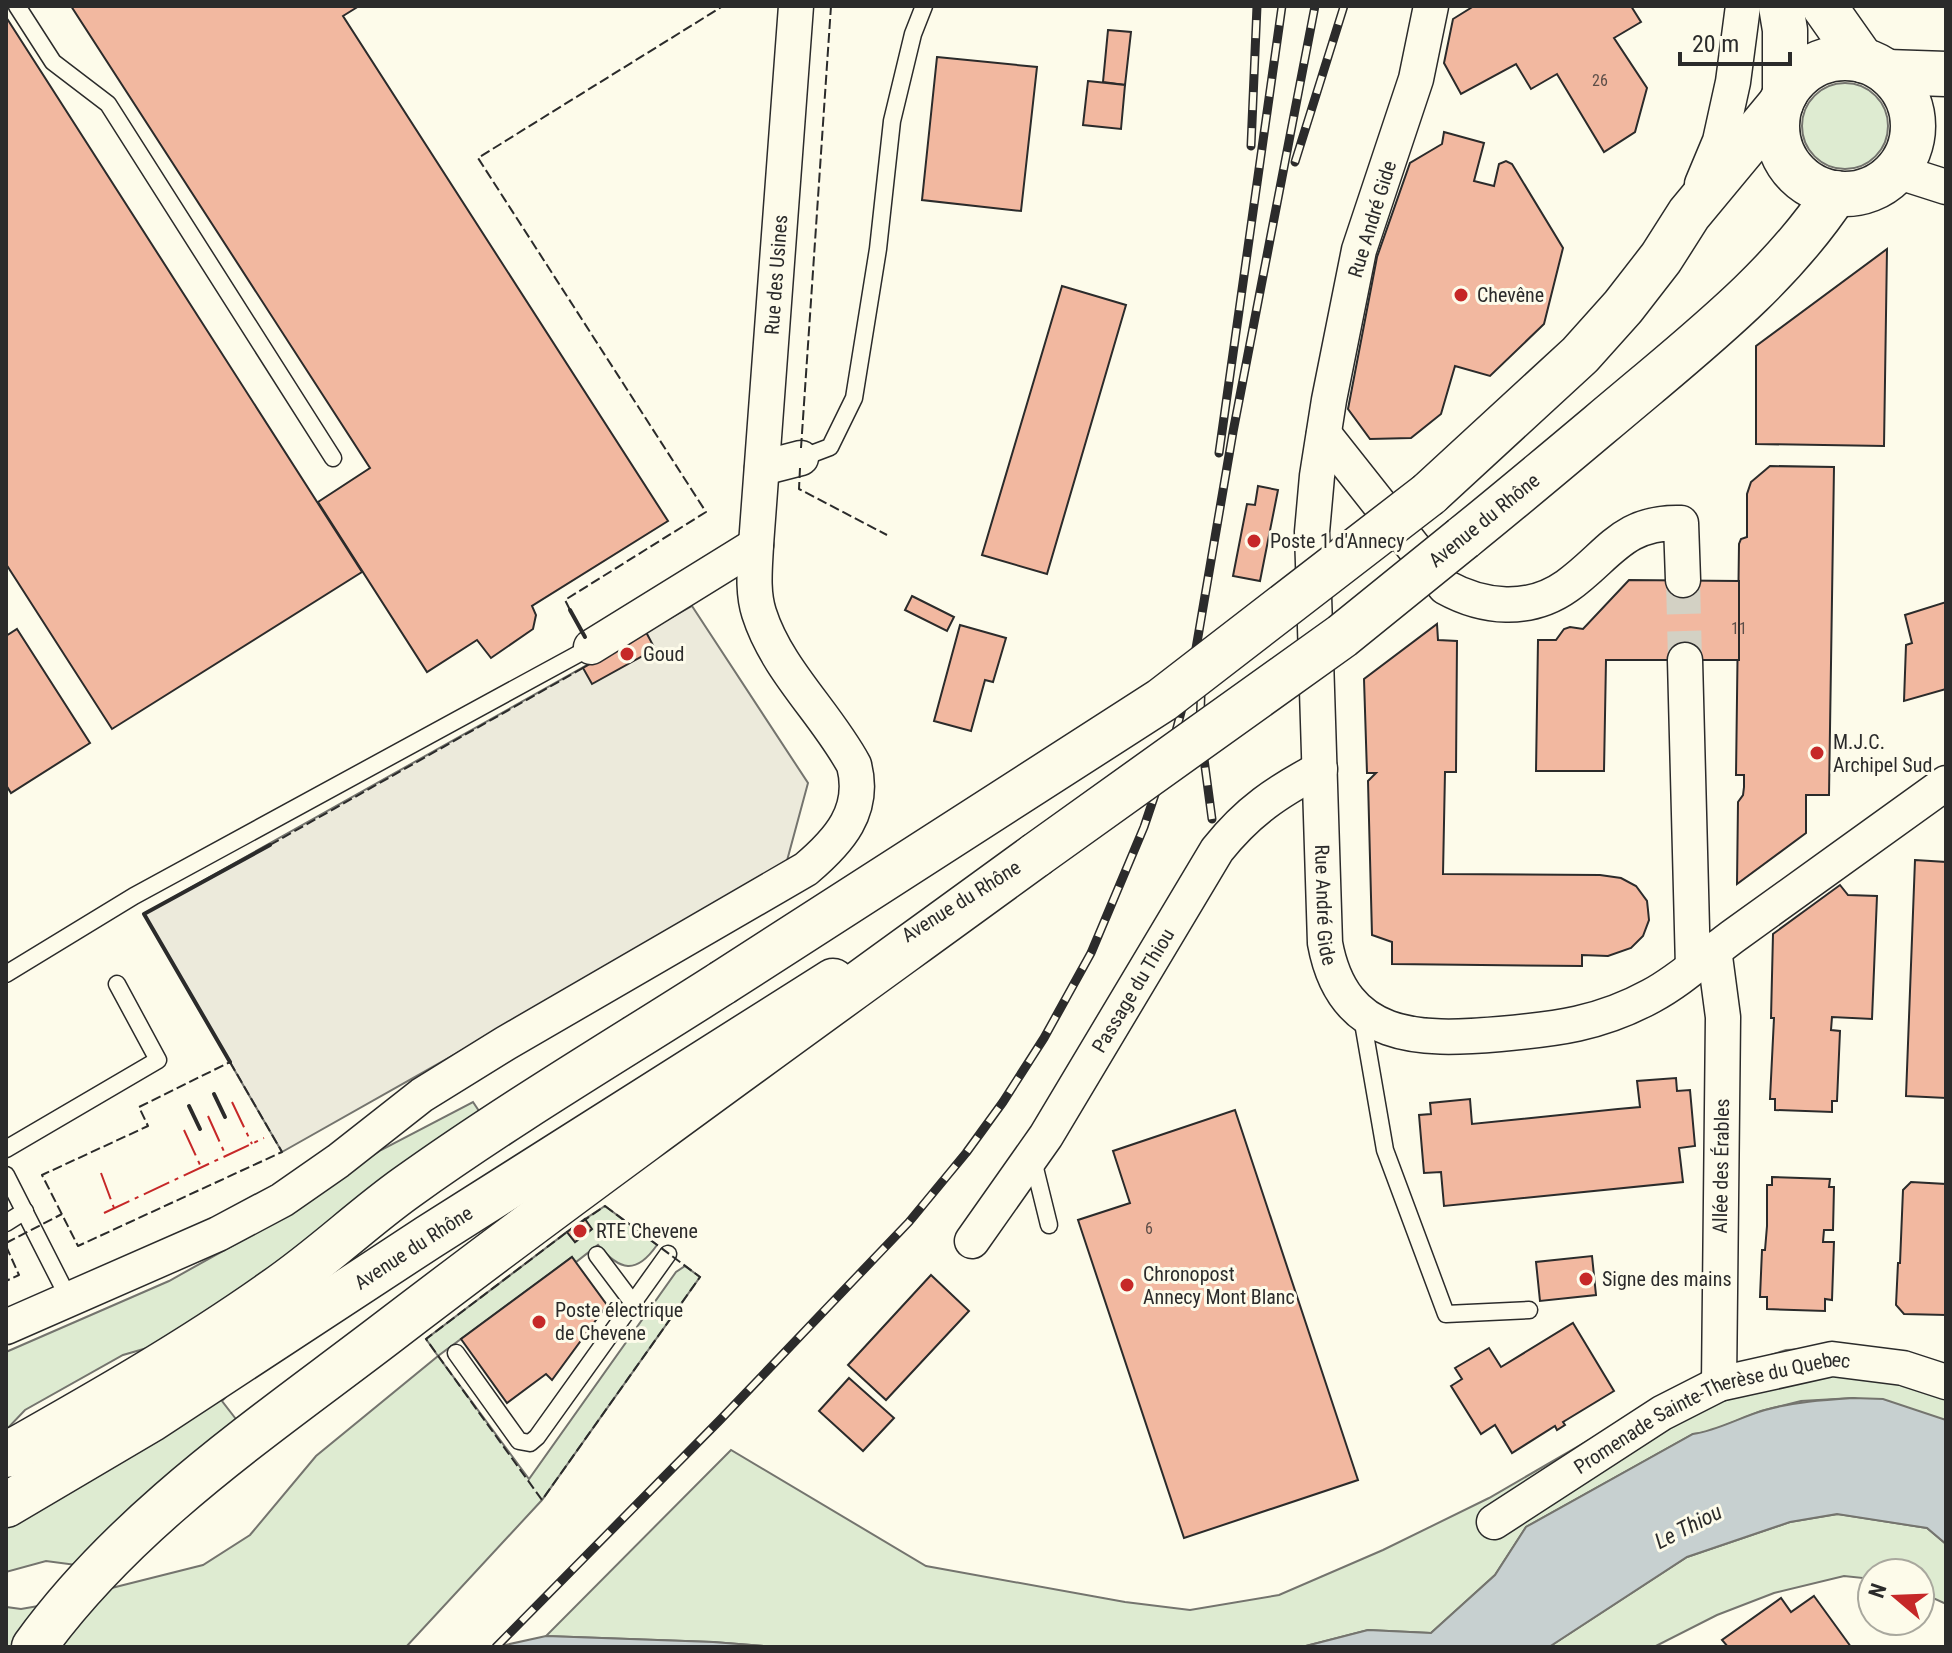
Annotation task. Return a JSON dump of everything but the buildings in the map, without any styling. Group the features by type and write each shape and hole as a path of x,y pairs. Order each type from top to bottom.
{"main road":[{"path":"1781,6 1785,30 1783,98 1777,125 1780,145 1787,161 1804,180 1819,189 1836,193 1862,192 1886,180 1901,164 1946,134"},
{"path":"1824,6 1874,66 1906,96 1913,116 1913,137 1901,164"},
{"path":"6,1455 204,1339 277,1289 406,1188 503,1122 1162,700 1429,494 1580,355 1661,258 1689,214 1798,76 1818,63 1839,58 1874,66 1946,74"},
{"name":"Avenue du Rhône","path":"6,1505 150,1420 672,1081 1036,855 1342,636 1704,337 1756,289 1817,222 1836,193"},
{"path":"34,1647 62,1609 99,1568 173,1499 233,1450 522,1230 1036,855"}],"street":[{"name":"Rue des Usines","path":"6,1327 218,1234 282,1200 422,1095 806,869 831,845 852,816 859,788 848,755 768,635 758,611 756,592 756,545 796,6"},
{"name":"Rue André Gide","path":"1431,6 1416,79 1359,250 1324,434 1312,532 1325,943 1328,962 1337,981 1362,1011 1387,1028 1411,1036 1433,1038 1548,1030 1593,1022 1653,995 1946,783"},
{"path":"1689,214 1720,141 1733,82 1743,6"},
{"path":"1901,164 1946,187"},
{"path":"1324,434 1445,587 1464,597 1484,604 1505,605 1551,596 1568,585 1607,549 1643,526 1661,522 1681,523 1683,580"},
{"path":"762,468 801,458"},
{"path":"591,647 756,545"},
{"path":"1685,660 1704,958"},
{"name":"Passage du Thiou","path":"972,1241 1032,1156 1217,850 1238,823 1274,794 1320,769"},
{"name":"Allée des Érables","path":"1704,958 1723,1017 1719,1384"},
{"name":"Promenade Sainte-Therèse du Quebec","path":"1494,1522 1662,1413 1719,1384 1832,1359 1903,1368 1946,1382"}],"lane":[{"path":"17,6 53,62 108,104 333,458"},
{"path":"801,458 830,447 854,398 878,249 892,121 913,34 924,6"},
{"path":"6,974 134,896 591,647"},
{"path":"6,1149 158,1060 117,984"},
{"path":"1362,1011 1385,1150 1446,1314 1529,1310"},
{"path":"1032,1156 1049,1225"},
{"path":"6,1175 69,1299"},
{"path":"6,1223 25,1211"},
{"path":"456,1353 519,1441 530,1443 668,1254"},
{"path":"597,1255 633,1303"}],"green space":[{"path":"1845,83 1869,90 1881,102 1888,126 1881,150 1869,162 1845,169 1821,162 1809,150 1802,126 1809,102 1821,90"},
{"path":"473,1102 483,1117 185,1337 123,1355 25,1410 6,1430 6,1352 169,1281 257,1232 381,1150"},
{"path":"605,1206 657,1245 642,1261 628,1266 614,1260 598,1245 576,1262 572,1257 438,1356 426,1339 567,1232 575,1242 591,1230 585,1219"},
{"path":"685,1266 700,1277 542,1500 406,1647 6,1647 6,1607 21,1609 44,1605 203,1565 250,1535 316,1456 438,1356 529,1479 676,1272"},
{"path":"1864,1346 1946,1366 1946,1421 1853,1398 1801,1401 1761,1411 1709,1432 1693,1434 1526,1527 1495,1575 1431,1633 1368,1630 1302,1647 776,1647 546,1636 731,1450 926,1566 1125,1602 1190,1610 1279,1595 1383,1550 1489,1498 1693,1380 1786,1350"},
{"path":"243,1379 222,1401 239,1423 76,1565 46,1561 6,1572 6,1519"},
{"path":"1838,1514 1927,1528 1946,1544 1946,1604 1936,1599 1936,1557 1856,1557 1856,1577 1844,1576 1774,1593 1717,1615 1654,1647 1549,1647 1687,1557 1790,1522"}],"shaded area":[{"path":"692,606 808,783 785,868 282,1152 144,914"}],"water":[{"name":"Le Thiou","path":"1853,1398 1883,1399 1946,1420 1946,1544 1927,1528 1837,1514 1790,1522 1687,1557 1549,1647 1302,1647 1368,1630 1431,1633 1495,1575 1526,1527 1693,1434 1776,1407"},
{"path":"546,1636 713,1642 776,1647 496,1647"}],"tunnel":[{"path":"1683,580 1685,660"}],"railway":[{"path":"1251,146 1257,6"},
{"path":"1219,453 1282,6"},
{"path":"496,1647 720,1420 909,1222 1003,1102 1044,1038 1091,953 1144,827 1175,735 1193,666 1233,432 1315,6"},
{"path":"1295,162 1344,6"},
{"path":"1202,660 1200,729 1212,819"}],"fence":[{"path":"570,610 565,600 706,512 478,158 723,6"},
{"path":"801,448 831,6"},
{"path":"800,468 799,489 887,535"},
{"path":"270,845 583,668"},
{"path":"230,1062 282,1152 78,1246 42,1175 148,1126 139,1107 230,1062"},
{"path":"605,1206 700,1277 542,1500 426,1339 605,1206"},
{"path":"6,1243 62,1214"},
{"path":"6,1246 19,1275 6,1281"}],"wall":[{"path":"570,610 585,637"},
{"path":"230,1062 144,914 270,845"},
{"path":"214,1094 225,1117"},
{"path":"189,1106 200,1129"}],"power":[{"path":"232,1102 252,1144"},
{"path":"208,1116 226,1156"},
{"path":"184,1130 201,1167"},
{"path":"104,1213 264,1138"},
{"path":"101,1173 114,1208"}],"place":[{"name":"Chevêne","path":"1461,295"},
{"name":"Poste 1 d'Annecy","path":"1254,541"},
{"name":"Goud","path":"627,654"},
{"name":"M.J.C. Archipel Sud","path":"1817,753"},
{"name":"RTE Chevene","path":"580,1231"},
{"name":"Signe des mains","path":"1586,1279"},
{"name":"Chronopost Annecy Mont Blanc","path":"1127,1285"},
{"name":"Poste électrique de Chevene","path":"539,1322"}]}
